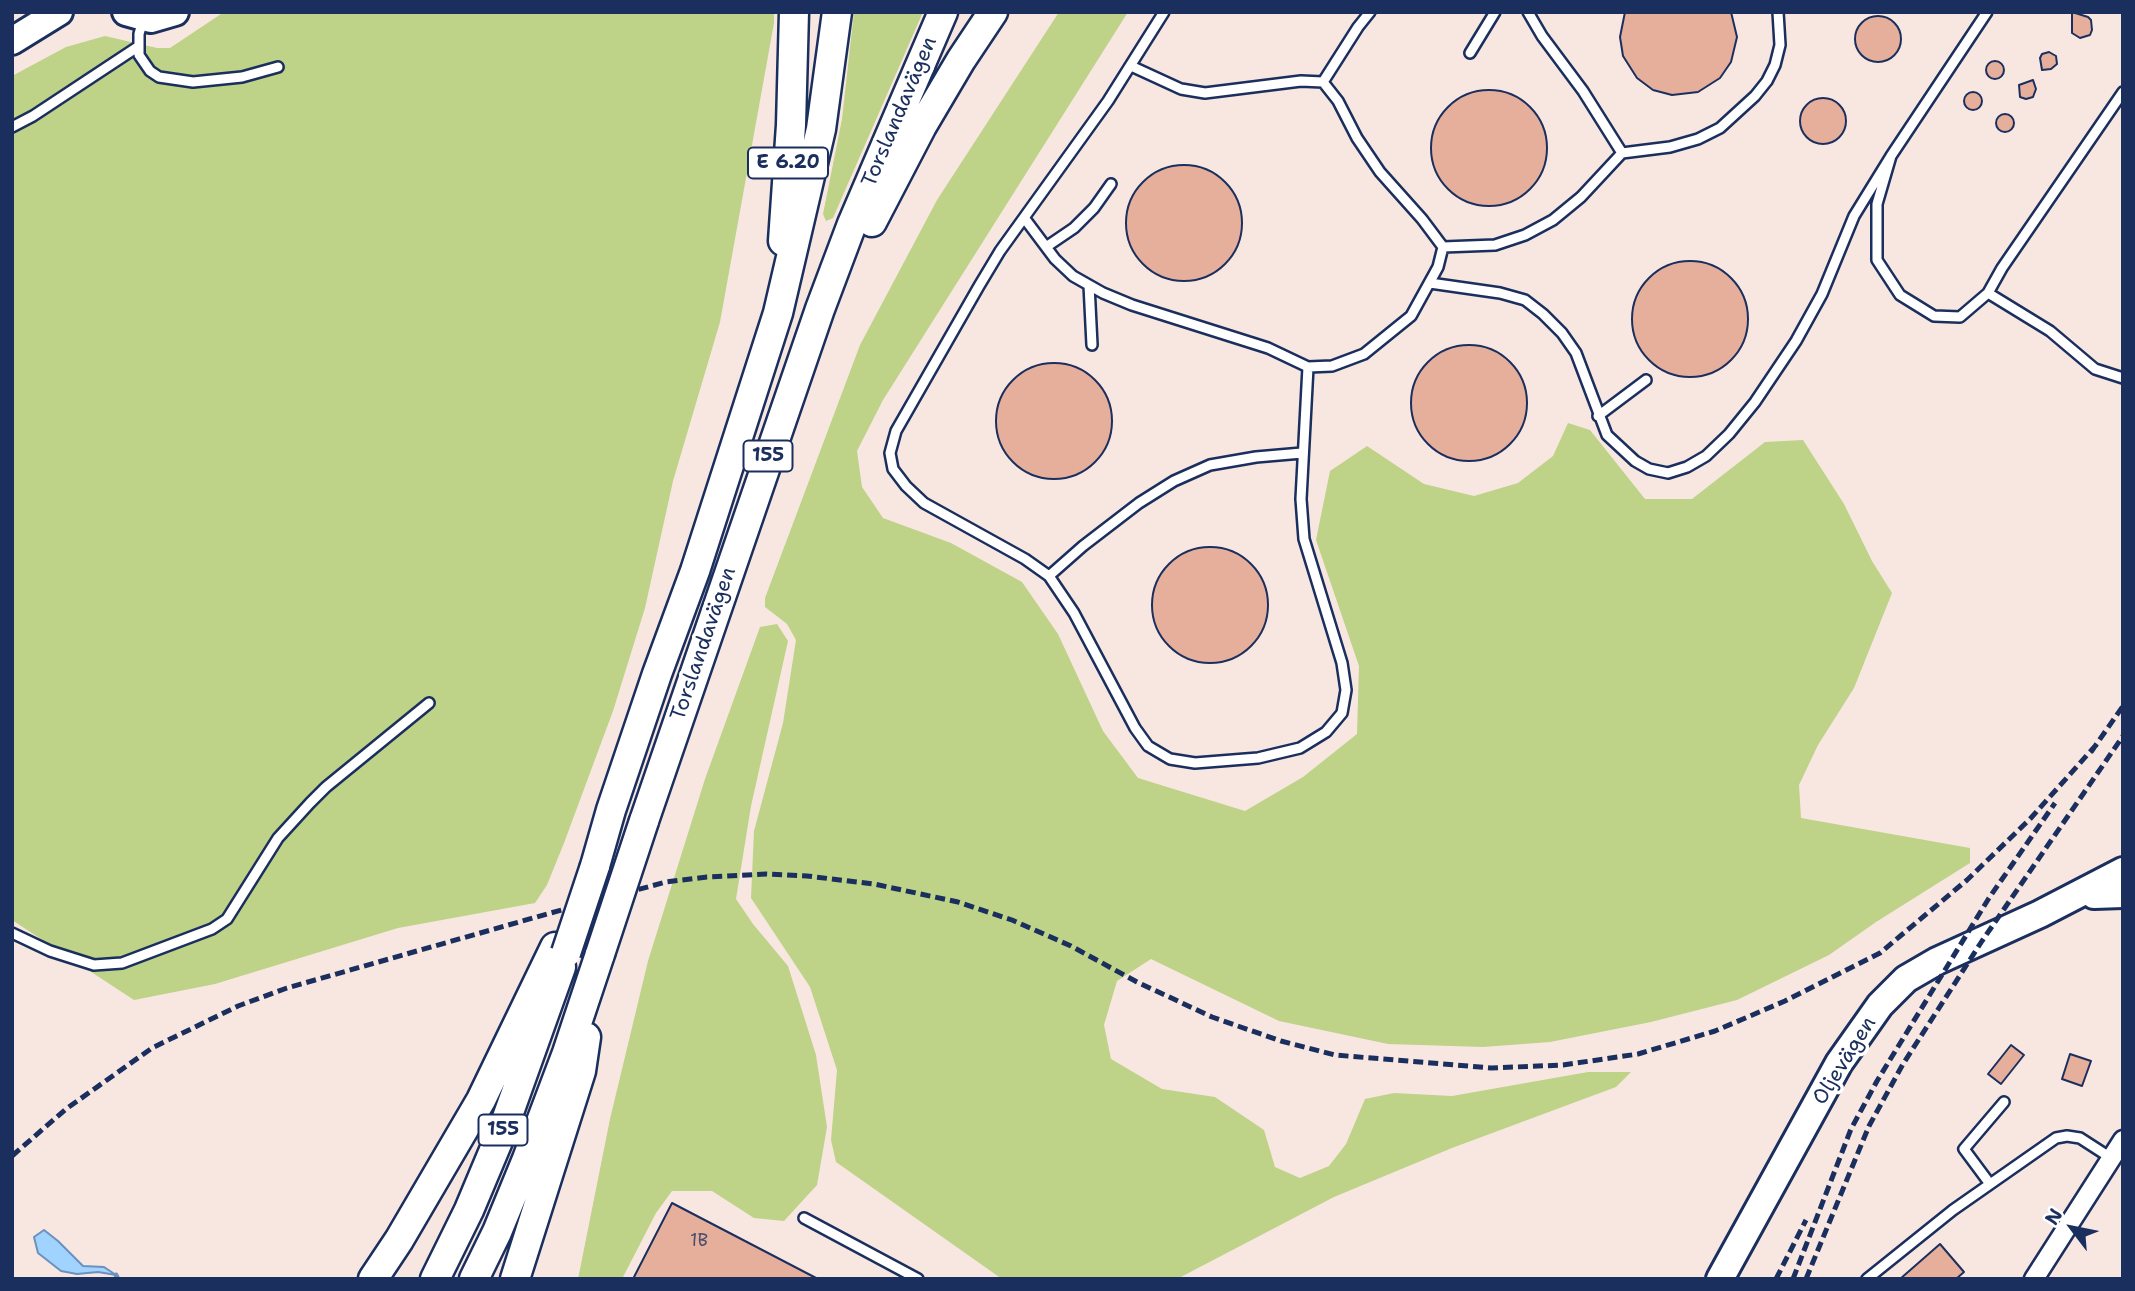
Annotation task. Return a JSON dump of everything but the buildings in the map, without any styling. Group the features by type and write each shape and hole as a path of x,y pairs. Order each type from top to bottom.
{"main road":[{"name":"E 6.20","path":"778,313 791,125 794,12"},
{"name":"Torslandavägen","path":"435,1279 469,1210 503,1129 561,950 595,866 611,810 704,545 778,313 821,129 837,12"},
{"name":"Torslandavägen","path":"474,1279 497,1232 567,1053 820,309 868,185 943,12"},
{"name":"155","path":"820,309 859,250 887,190 922,126 993,12"},
{"path":"373,1279 481,1100 561,950"},
{"path":"515,1279 581,1071 600,954"}],"street":[{"path":"12,41 57,15 82,12"},
{"path":"135,15 158,18 175,12"},
{"name":"Oljevägen","path":"1720,1279 1839,1063 1880,1005 1906,979 1937,961 2123,872"},
{"name":"Oljevägen","path":"2040,914 2123,887"},
{"name":"Oljevägen","path":"2094,895 2123,894"},
{"path":"2034,1279 2123,1140"}],"lane":[{"path":"1164,12 1131,66 979,286 896,430 890,453 893,469 924,503 1025,559 1049,576 1074,613 1135,728 1148,746 1170,759 1195,763 1258,758 1300,748 1326,732 1342,713 1346,690 1342,663 1304,539 1302,453 1308,367"},
{"path":"1323,82 1357,27 1370,12"},
{"path":"1470,53 1495,12"},
{"path":"1528,12 1542,36 1583,90 1622,153"},
{"path":"1443,247 1495,245 1525,235 1553,220 1581,197 1622,153 1670,147 1698,139 1720,128 1740,112 1767,81 1780,45 1779,12"},
{"path":"1430,283 1500,293 1525,300 1562,333 1576,353 1607,435 1635,461 1649,469 1668,472 1687,467 1706,456 1729,433 1755,402 1796,341 1822,294 1854,216 1987,12"},
{"path":"135,15 139,55 150,71 159,77 193,82 242,77 278,67"},
{"path":"12,128 139,46"},
{"path":"1131,66 1181,89 1205,93 1301,81 1323,82 1338,101 1357,138 1380,172 1443,247"},
{"path":"1891,156 1877,204 1877,261 1900,295 1934,316 1960,317 1988,293 2002,268 2123,92"},
{"path":"1046,247 1074,228 1094,208 1111,184"},
{"path":"1025,219 1073,276 1089,285 1132,305 1268,348 1308,367 1332,366 1364,354 1389,336 1411,316 1438,267 1443,247"},
{"path":"1089,285 1092,345"},
{"path":"1988,293 2050,331 2095,369 2123,378"},
{"path":"1598,415 1646,380"},
{"path":"1049,576 1117,520 1174,481 1210,465 1302,453"},
{"path":"12,933 50,951 94,965 122,963 212,929 227,919 278,838 310,803 429,702"},
{"path":"1990,1184 1964,1149 2004,1102"},
{"path":"1867,1279 1990,1184 2056,1138 2080,1138 2111,1158"},
{"path":"804,1217 918,1279"}],"green space":[{"path":"224,12 774,12 774,23 720,322 673,481 645,608 613,711 547,885 535,903 398,928 215,984 134,1000 12,920 12,76 66,47 105,36 157,48 170,48"},
{"path":"854,12 923,12 833,218 826,221 823,214 842,119"},
{"path":"1059,12 1128,12 883,400 857,451 862,487 883,518 951,543 1022,582 1058,634 1103,731 1138,778 1245,811 1303,777 1357,734 1359,666 1316,540 1330,471 1367,446 1424,484 1474,496 1518,483 1553,456 1568,423 1590,430 1645,499 1692,499 1765,442 1803,440 1844,504 1872,561 1892,593 1854,688 1818,745 1799,785 1801,818 1970,848 1970,863 1829,955 1737,1000 1651,1022 1550,1042 1483,1047 1388,1044 1279,1021 1151,959 1117,981 1104,1025 1111,1059 1162,1089 1215,1097 1264,1130 1275,1167 1300,1178 1329,1166 1346,1144 1365,1099 1394,1093 1452,1096 1588,1072 1631,1072 1616,1087 1452,1148 1334,1197 1177,1279 1002,1279 836,1162 831,1140 837,1070 810,987 751,898 754,831 783,723 796,640 787,624 765,607 765,598 860,345 937,200"},
{"path":"777,624 788,641 751,806 736,899 788,966 816,1055 827,1127 817,1185 784,1221 754,1218 712,1191 672,1191 656,1213 622,1279 578,1279 610,1119 648,961 705,779 760,627"}],"water":[{"path":"44,1230 83,1266 104,1267 116,1275 61,1271 38,1253 34,1237"}],"waterway":[{"path":"116,1275 118,1279"}],"railway":[{"path":"2091,752 2123,706"},
{"path":"1806,1279 1869,1126 1903,1064 1982,941 2123,736"},
{"path":"12,1156 66,1109 152,1048 238,1006 287,988 547,914 666,882 707,877 766,874 807,876 874,884 958,902 1012,920 1071,946 1137,982 1212,1017 1281,1041 1335,1055 1491,1068 1563,1065 1638,1054 1715,1031 1785,1001 1880,953 1967,880 2030,819 2097,744"},
{"path":"1793,1279 1851,1129 1877,1081 1989,898 2055,803"},
{"path":"1776,1279 1806,1220"}]}
